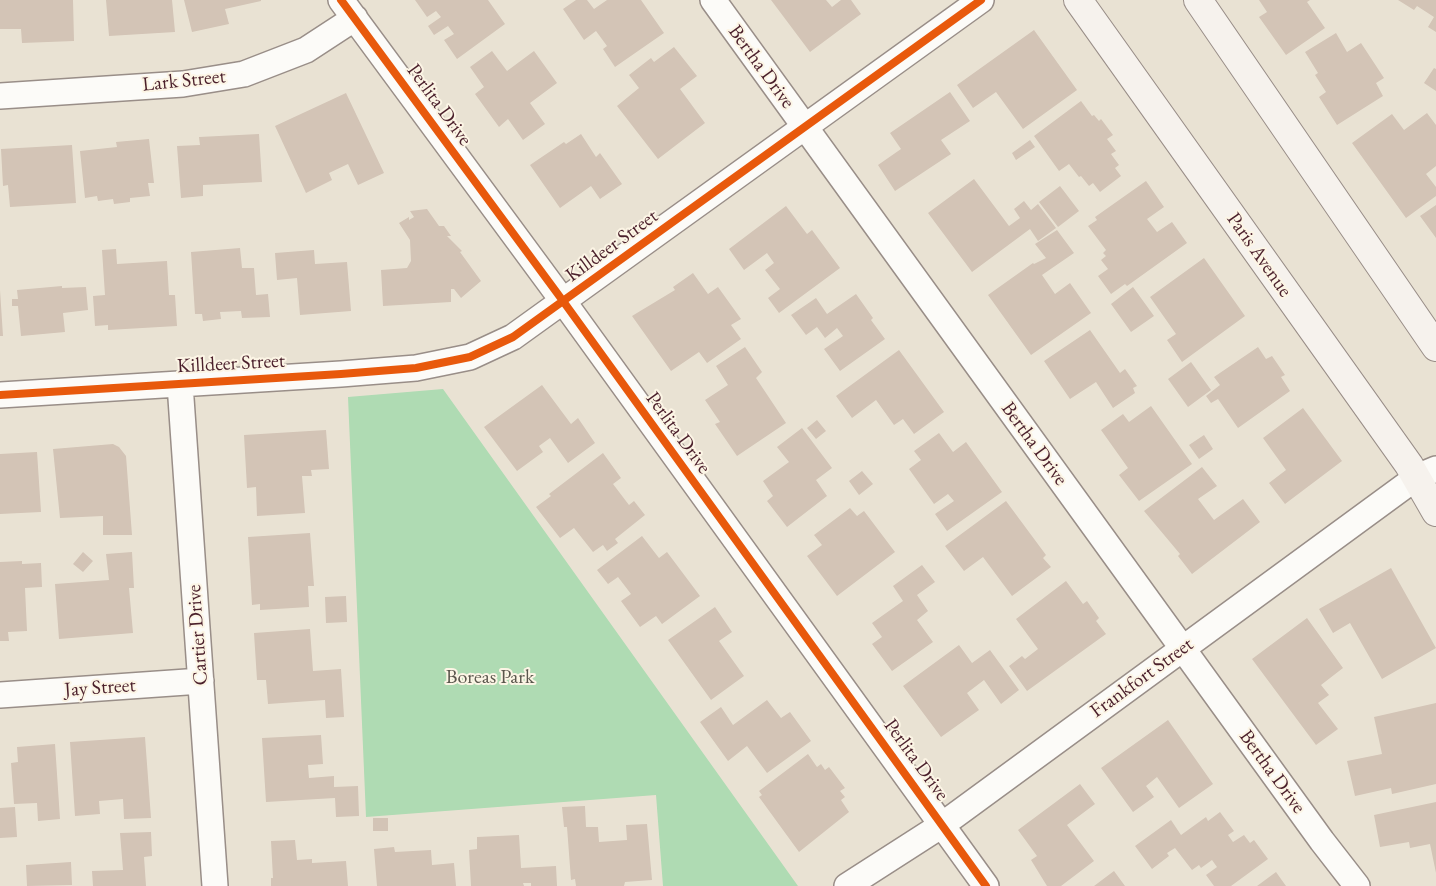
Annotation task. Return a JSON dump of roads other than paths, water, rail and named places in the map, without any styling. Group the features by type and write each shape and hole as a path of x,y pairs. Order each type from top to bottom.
{"street":[{"name":"Bertha Drive","path":"713,0 1322,841 1357,886"},
{"name":"Killdeer Street","path":"0,395 398,369 470,357 513,337 981,0"},
{"name":"Paris Avenue","path":"1078,0 1427,473 1436,512"},
{"path":"1198,0 1436,348"},
{"name":"Lark Street","path":"0,96 183,84 244,74 306,50 348,9"},
{"name":"Perlita Drive","path":"348,9 563,301 986,886"},
{"name":"Cartier Drive","path":"180,384 215,886"},
{"name":"Frankfort Street","path":"848,886 942,825 1182,648 1427,473"},
{"name":"Jay Street","path":"0,695 201,681"}],"park label":[{"name":"Boreas Park","path":"490,678"}]}
